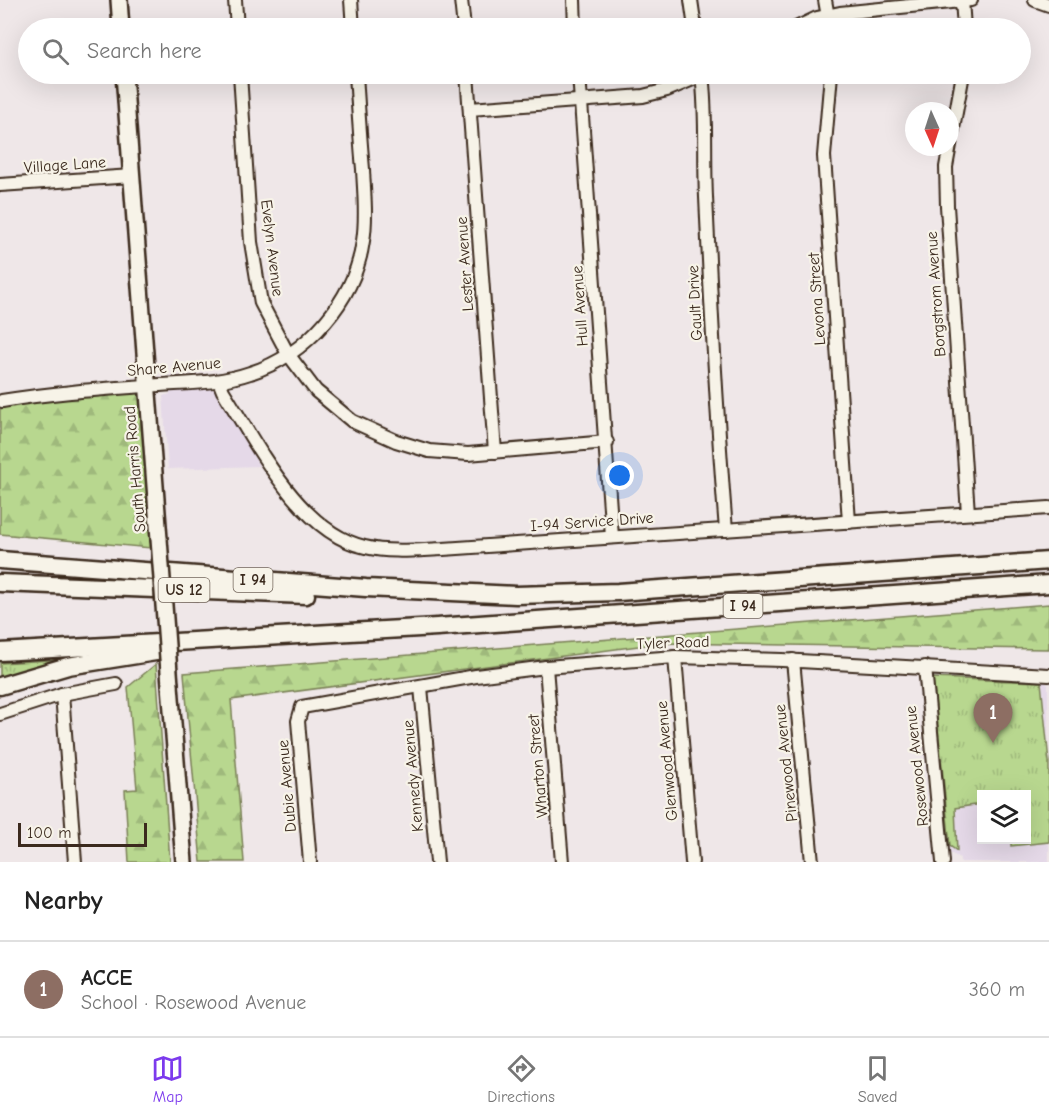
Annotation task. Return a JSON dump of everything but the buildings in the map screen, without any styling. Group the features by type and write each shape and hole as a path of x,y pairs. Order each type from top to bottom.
{"highway":[{"name":"I 94","path":"0,560 366,588 476,594 582,593 1049,561"},
{"name":"US 12","path":"0,583 336,596 366,588"},
{"name":"I 94","path":"0,652 437,627 1049,584"},
{"path":"0,686 68,666 172,650 200,639"}],"main road":[{"path":"119,0 120,18"},
{"name":"South Harris Road","path":"125,84 184,862"}],"street":[{"path":"235,0 236,18"},
{"path":"351,0 352,18"},
{"path":"462,0 463,18"},
{"path":"573,0 574,18"},
{"path":"691,0 694,18"},
{"path":"825,0 828,18"},
{"path":"962,0 963,18"},
{"path":"821,18 828,15 971,0"},
{"path":"1035,0 1049,5"},
{"name":"Evelyn Avenue","path":"241,84 251,242 261,303 288,354 316,392 352,421 396,441 429,450 461,454 607,442"},
{"name":"Share Avenue","path":"2,401 49,394 219,381 252,373 288,354 314,336 339,303 356,269 363,243 366,213 357,84"},
{"name":"Lester Avenue","path":"468,84 495,452"},
{"name":"Hull Avenue","path":"580,84 612,537"},
{"path":"470,110 643,96 680,84"},
{"name":"Gault Drive","path":"704,84 708,252 726,530"},
{"name":"Levona Street","path":"830,84 824,156 849,522"},
{"name":"Borgstrom Avenue","path":"961,84 946,167 968,513"},
{"name":"Village Lane","path":"0,185 132,176"},
{"name":"I-94 Service Drive","path":"219,381 223,391 291,496 321,527 364,547 400,550 1049,508"},
{"name":"Tyler Road","path":"302,706 476,676 546,667 675,657 793,660 1049,675"},
{"name":"Glenwood Avenue","path":"675,657 692,862"},
{"name":"Pinewood Avenue","path":"793,660 812,862"},
{"name":"Wharton Street","path":"546,667 562,862"},
{"name":"Rosewood Avenue","path":"924,667 944,862"},
{"path":"0,714 62,694 116,684"},
{"name":"Kennedy Avenue","path":"421,687 437,862"},
{"path":"62,694 75,862"},
{"name":"Dubie Avenue","path":"302,706 298,721 310,862"}],"shaded area":[{"path":"215,387 259,466 168,469 163,396 170,394 170,391"},
{"path":"939,673 1042,679 1048,685 1049,862 960,862 960,858 950,853 947,846 931,675"}],"green space":[{"path":"137,392 141,396 149,482 151,548 0,534 0,409 21,402"},
{"path":"1049,604 1049,649 661,643 231,700 244,862 201,862 184,673"},
{"path":"67,659 0,680 0,663"},
{"path":"156,664 170,862 129,862 125,790 137,789 128,687"},
{"path":"933,678 1041,682 1049,762 1049,842 1031,844 1031,790 977,790 977,805 955,808 957,851 950,846"}],"place":[{"name":"ACCE","path":"993,743"}]}
